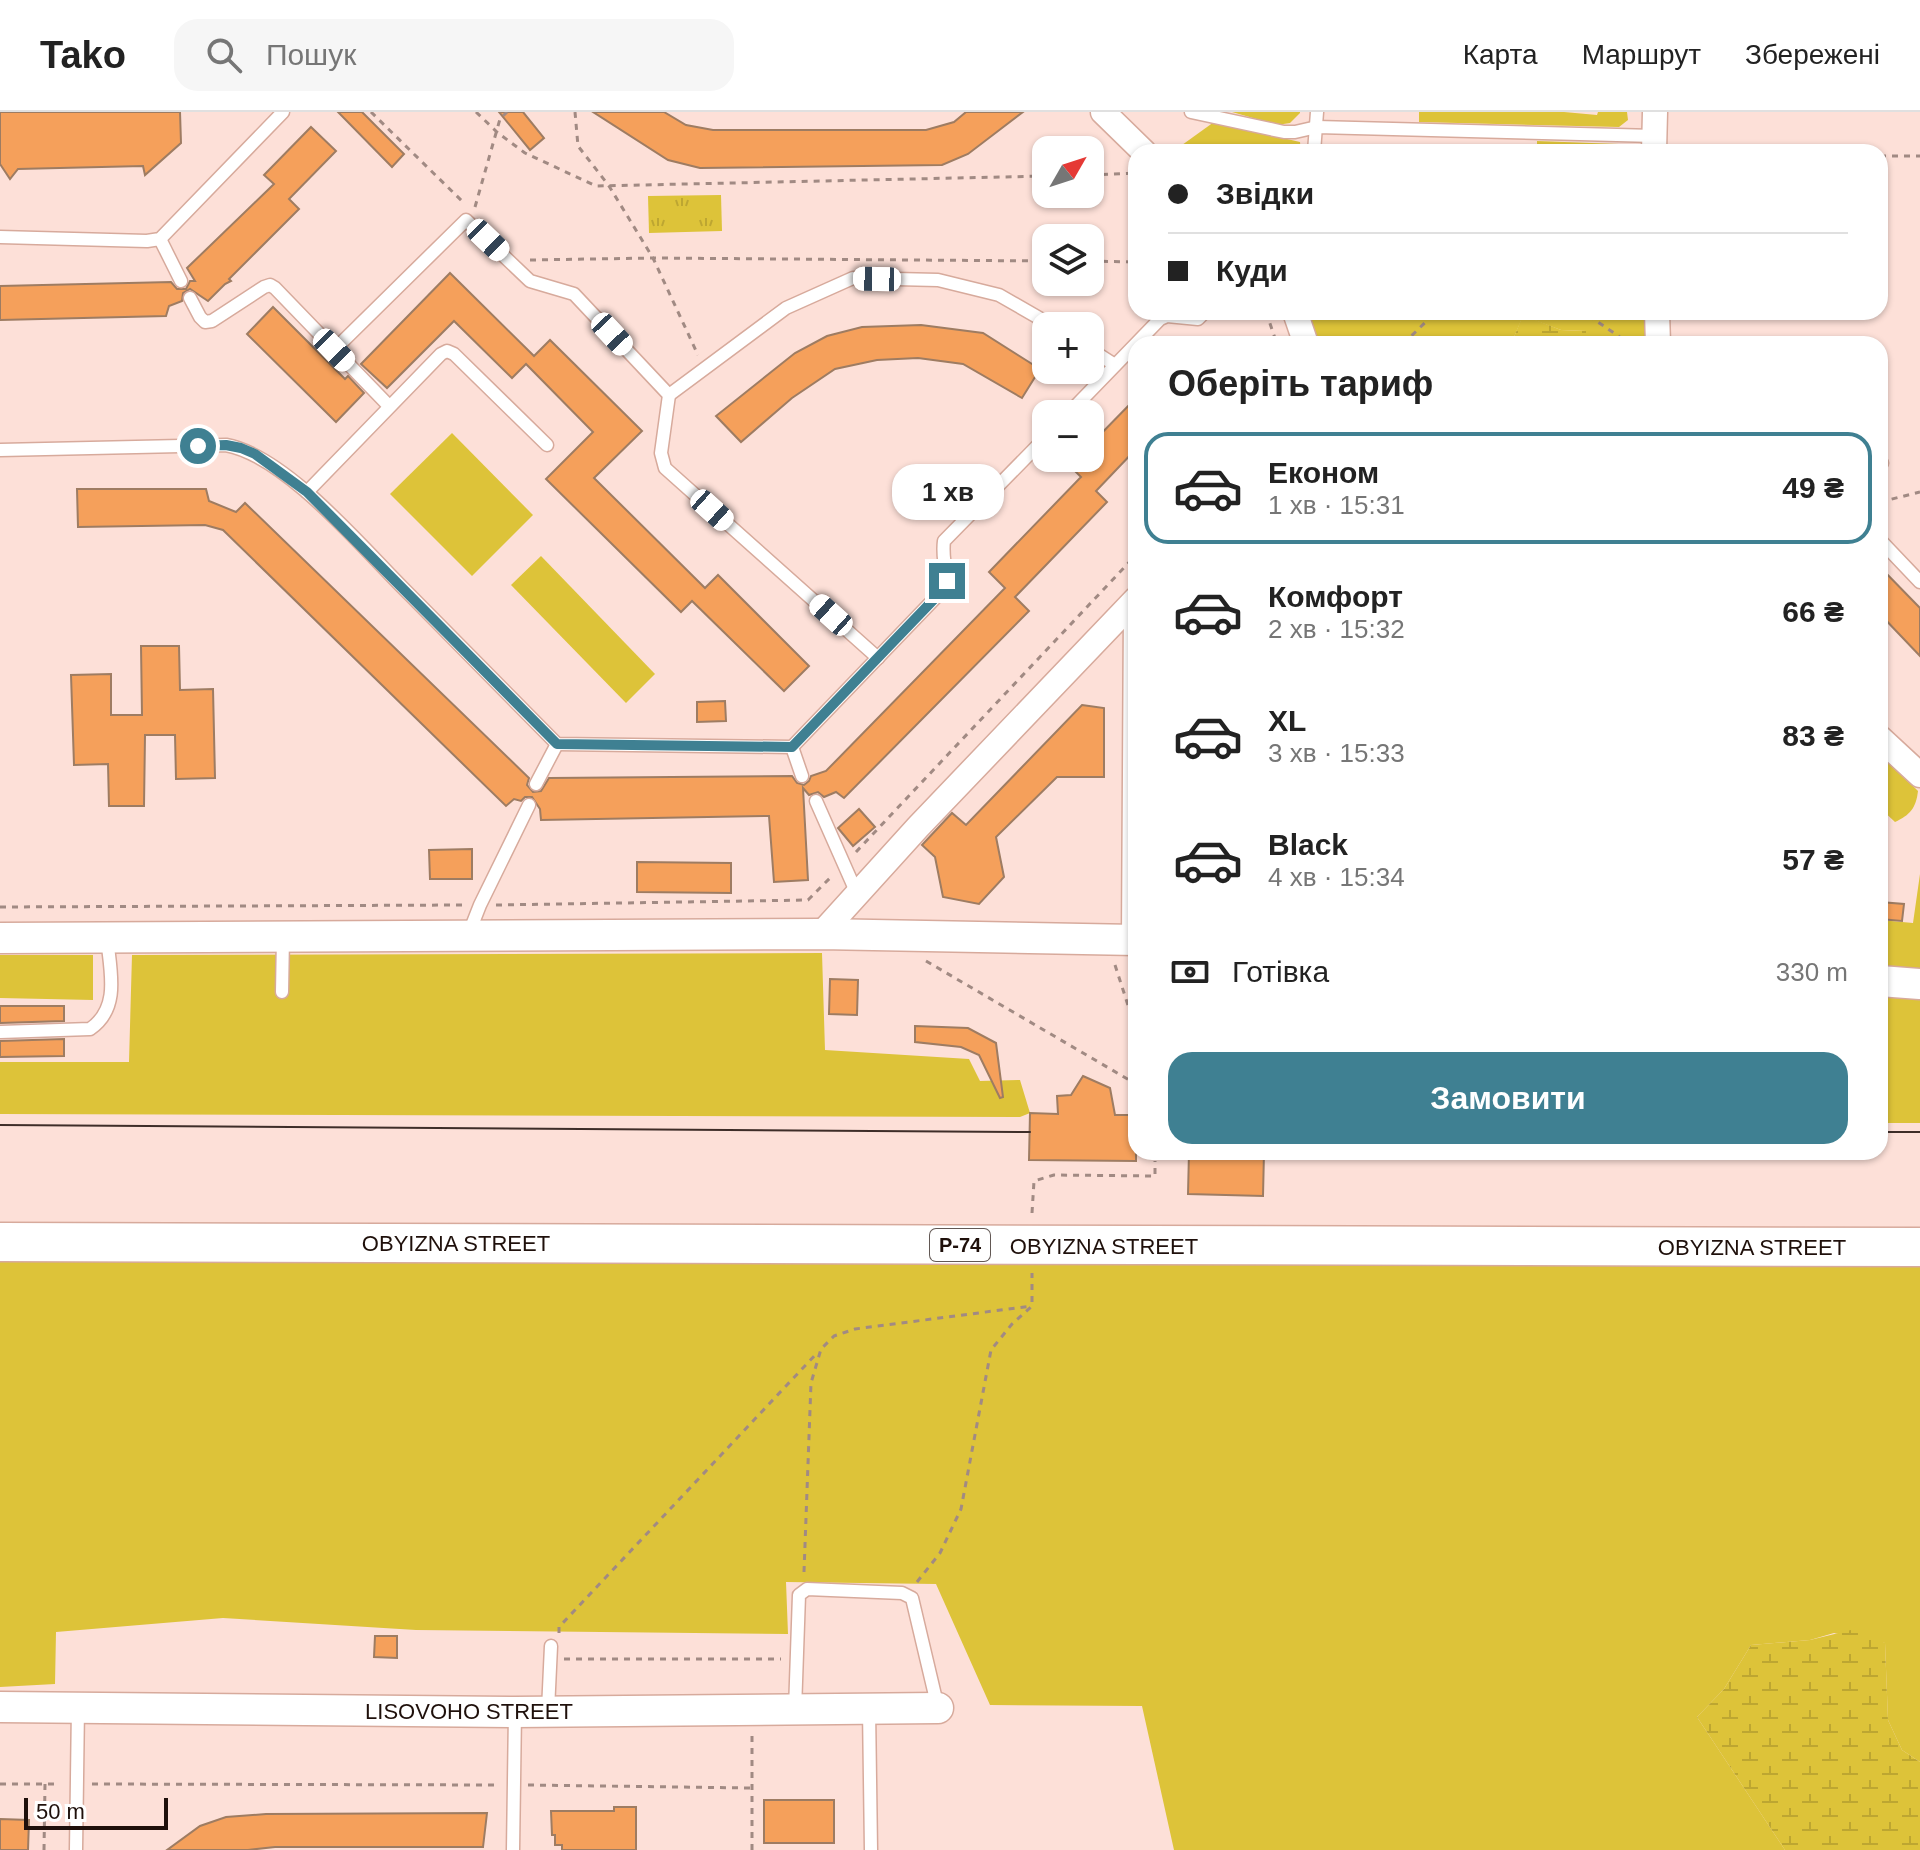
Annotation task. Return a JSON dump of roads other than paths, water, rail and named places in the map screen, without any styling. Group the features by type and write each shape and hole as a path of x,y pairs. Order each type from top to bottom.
{"main road":[{"name":"OBYIZNA STREET","path":"0,1242 1920,1247"}],"street":[{"path":"1103,112 1136,144"},
{"path":"821,934 918,827 1128,607"},
{"path":"1888,745 1920,775"},
{"path":"0,938 821,934 1123,939"},
{"path":"1888,982 1920,984"},
{"name":"LISOVOHO STREET","path":"0,1707 515,1712 938,1708"}],"lane":[{"path":"0,237 160,239 283,112"},
{"path":"1191,112 1284,132 1317,127 1655,133"},
{"path":"1315,144 1317,112"},
{"path":"334,350 466,220 530,281 574,294 669,395"},
{"path":"160,239 181,281"},
{"path":"878,658 665,468 661,453 669,395 786,308 853,278 938,280 999,295 1032,314"},
{"path":"190,298 200,317 205,322 212,321 270,285 389,406"},
{"path":"1145,336 1161,320"},
{"path":"307,492 389,406 447,351 454,354 547,445"},
{"path":"1081,400 1128,352"},
{"path":"1104,358 1115,365"},
{"path":"0,450 226,445 241,448 255,454 307,492 557,744 792,747 940,593 947,581 944,541 1032,451"},
{"path":"1888,548 1920,582"},
{"path":"536,784 557,744"},
{"path":"792,747 802,776"},
{"path":"1123,939 1128,770"},
{"path":"816,801 858,896"},
{"path":"467,936 529,805"},
{"path":"282,992 283,937"},
{"path":"0,1032 90,1029 101,1021 112,994 107,938"},
{"path":"795,1710 799,1595 807,1589 907,1594 912,1598 938,1708"},
{"path":"548,1712 551,1646"},
{"path":"76,1850 78,1707"},
{"path":"869,1709 871,1850"},
{"path":"513,1850 515,1712"}],"tram line":[{"path":"0,1125 1030,1132"},
{"path":"1888,1132 1920,1132"}]}
